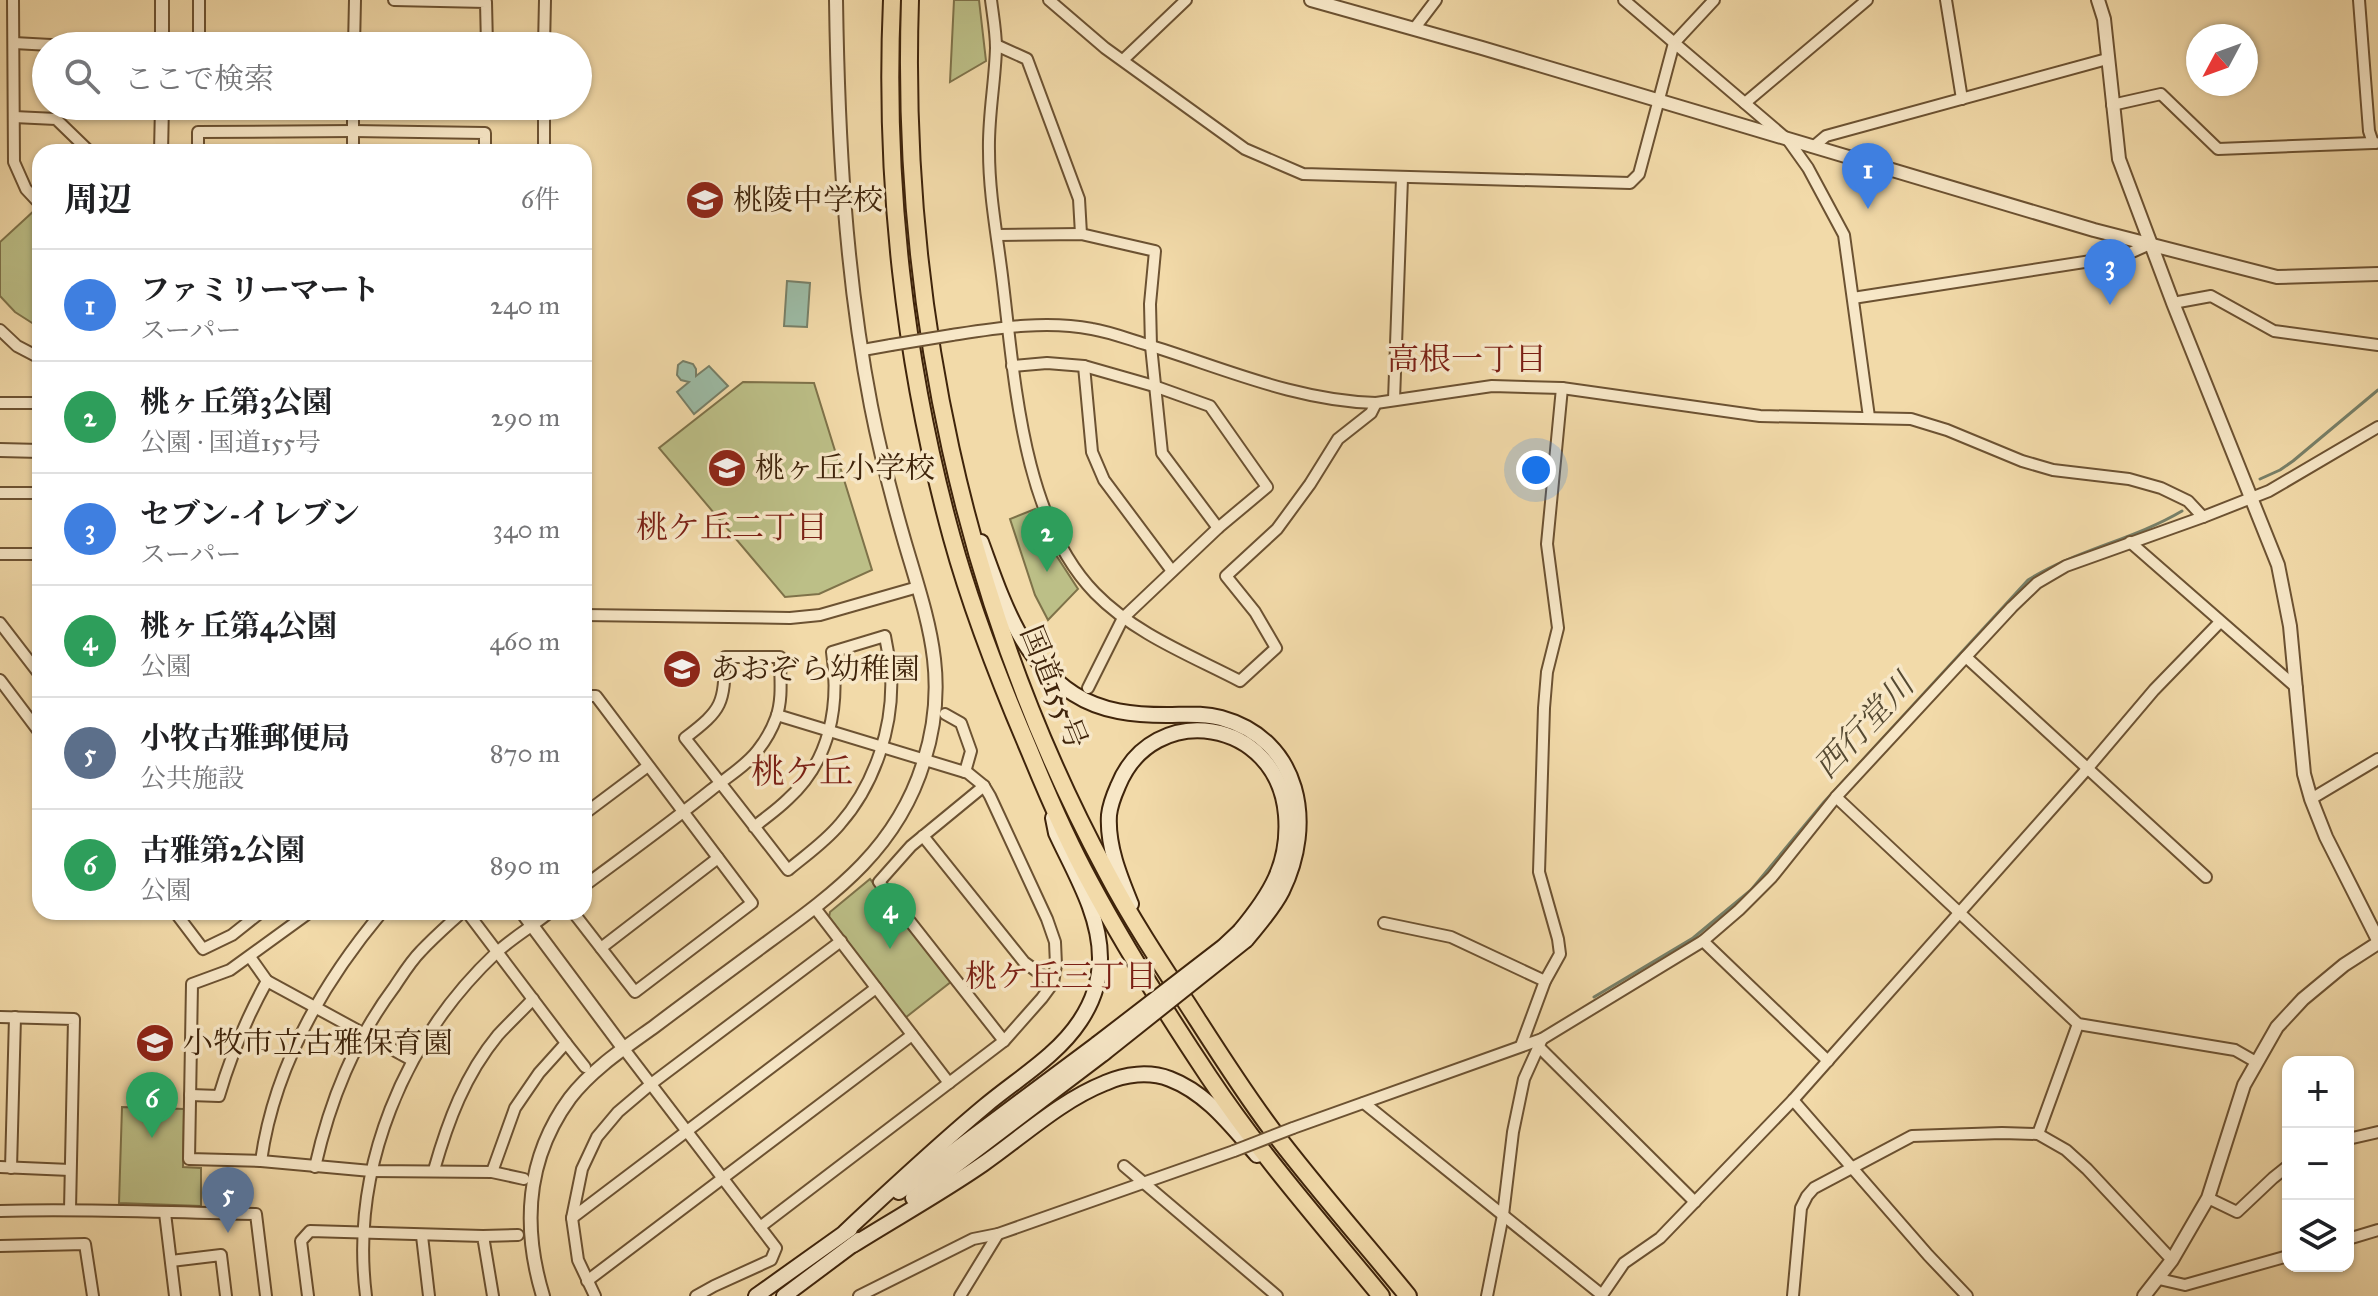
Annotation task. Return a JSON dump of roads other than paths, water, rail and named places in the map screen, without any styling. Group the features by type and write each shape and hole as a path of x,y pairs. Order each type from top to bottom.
{"highway":[{"name":"国道155号","path":"892,0 889,56 893,168 903,282 924,420 952,538 994,667 1048,795 1088,879 1122,940 1210,1079 1251,1137 1381,1296"},
{"name":"国道155号","path":"910,0 911,165 921,284 946,427 971,537 1010,657 1071,801 1145,939 1225,1064 1272,1130 1408,1296"}],"main road":[{"path":"784,1296 849,1238 1100,1048 1223,947 1243,935 1277,900 1296,850 1299,808 1294,783 1279,758 1259,737 1233,722 1198,714 1135,715 1102,708 1074,694 1049,674 1026,647 1007,614 946,427"},
{"path":"1145,939 1123,885 1112,847 1109,814 1123,773 1135,757 1167,737 1198,730 1233,737 1261,755 1276,776 1285,807 1285,846 1275,881 1243,935"},
{"path":"849,1238 918,1163 1046,1058 1071,1032 1093,997 1100,958 1095,924 1056,833 1048,795"},
{"path":"756,1296 849,1238 981,1165 1090,1090 1123,1076 1169,1078 1189,1088 1213,1107 1341,1247"}],"street":[{"path":"13,0 14,162 32,195"},
{"path":"162,0 162,32"},
{"path":"199,0 199,32"},
{"path":"354,32 355,0"},
{"path":"394,0 486,2 487,32"},
{"path":"544,32 545,0"},
{"path":"543,1296 530,1241 534,1180 554,1123 571,1096 624,1049 815,908 853,875 879,847 904,809 924,760 934,716 937,680 932,639 888,482 871,405 849,256 840,168 836,0"},
{"path":"991,0 996,45 989,151 1012,366 1034,476 1055,536 1094,592 1123,618 1150,636 1240,681 1276,648 1255,612 1226,576 1277,529 1338,439 1371,413 1376,403"},
{"path":"1049,0 1105,48 1245,149 1303,174 1630,183 1639,174 1674,43 1714,0"},
{"path":"1123,60 1186,0"},
{"path":"1311,0 2079,226 2277,277 2378,274"},
{"path":"1414,29 1436,0"},
{"path":"1624,0 1788,140 1808,168 1844,235 1869,417"},
{"path":"1745,103 1867,0"},
{"path":"1946,0 1962,99"},
{"path":"2098,0 2104,19 2119,159 2278,565 2290,626 2304,774 2326,837 2378,942 2303,999 2277,1027 2244,1085 2208,1198 2172,1260 2144,1296"},
{"path":"2112,105 2161,94 2218,149 2376,143 2369,131 2359,0"},
{"path":"14,43 32,44"},
{"path":"996,45 1027,59 1079,199 1081,234"},
{"path":"1813,147 1826,136 2107,59"},
{"path":"2365,73 2378,74"},
{"path":"14,117 32,118"},
{"path":"57,120 82,144"},
{"path":"161,144 162,120"},
{"path":"353,120 353,144"},
{"path":"544,120 544,144"},
{"path":"198,144 198,132 353,131 485,133 485,144"},
{"path":"0,162 14,162"},
{"path":"1394,400 1402,178"},
{"path":"997,235 1081,234 1155,251 1150,304 1151,346 1162,453 1218,528"},
{"path":"1853,298 2123,256 2150,244"},
{"path":"2173,303 2211,296 2274,331 2378,345"},
{"path":"863,350 1008,326 1057,325 1093,329 1297,394 1357,403 1492,386 1562,388 1760,416 1911,419 2053,470 2129,479 2161,488 2196,509"},
{"path":"0,330 17,346 32,354"},
{"path":"1012,366 1047,363 1084,366 1210,406 1267,487 1218,528 1123,618 1088,688"},
{"path":"1084,366 1092,452 1104,480 1172,571"},
{"path":"1521,1046 1545,981 1560,954 1539,872 1544,708 1547,672 1558,628 1547,544 1562,388"},
{"path":"0,403 32,403"},
{"path":"859,1296 973,1239 998,1234 1521,1046 1540,1043 1703,941 1739,910 1772,877 1836,797 2037,583 2066,566 2130,542 2196,509 2250,499 2269,491 2378,427"},
{"path":"0,450 32,451"},
{"path":"0,493 32,493"},
{"path":"2130,542 2297,688"},
{"path":"0,554 32,554"},
{"path":"592,615 790,618 820,615 918,587"},
{"path":"1364,1103 1602,1295 1624,1263 1660,1238 1793,1100 2154,690 2220,622"},
{"path":"1,627 32,665"},
{"path":"592,880 684,811 720,783 757,752 777,715 780,657 725,657 721,701 706,722 685,738 720,783 754,827 788,870 830,836 867,783 883,746 891,674 885,636 832,652 836,678 835,705 819,759 801,786 754,827"},
{"path":"1966,657 2206,877"},
{"path":"0,680 32,722"},
{"path":"579,920 635,992 752,903 596,696 592,696"},
{"path":"945,714 961,723 971,751 965,772"},
{"path":"760,1227 1004,1041 1053,983 1056,965 1055,942 1047,919 984,786 965,772 777,715"},
{"path":"2311,799 2378,759"},
{"path":"592,806 648,766"},
{"path":"984,786 923,836 879,882 1004,1041"},
{"path":"1836,797 2078,1024 2235,1050 2256,1062"},
{"path":"923,836 1024,962 1053,983"},
{"path":"601,948 718,858"},
{"path":"815,908 949,1083"},
{"path":"181,920 203,949 232,935 251,920"},
{"path":"299,920 230,970 192,984 189,1159 261,1161 371,1171 492,1172 524,1179"},
{"path":"261,1161 265,1132 279,1086 315,1007 349,952 375,920"},
{"path":"315,1167 325,1124 343,1074 363,1034 419,952 455,920"},
{"path":"471,920 585,1067"},
{"path":"529,920 776,1248 771,1260 696,1296"},
{"path":"366,1296 364,1232 371,1171 395,1093 440,1016 497,951 540,920"},
{"path":"1384,923 1451,937 1545,981"},
{"path":"595,1296 578,1260 572,1218 582,1169 597,1137 618,1112 651,1084 841,941"},
{"path":"1703,941 1828,1061"},
{"path":"250,957 267,981 412,1060"},
{"path":"190,1095 219,1096 246,1019 267,981"},
{"path":"572,1218 876,988"},
{"path":"434,1170 445,1130 476,1065 533,999"},
{"path":"0,1017 74,1019 70,1209"},
{"path":"15,1017 5,1168 70,1170"},
{"path":"2038,1134 2078,1024"},
{"path":"587,1281 912,1035"},
{"path":"492,1172 515,1108 539,1073 566,1043"},
{"path":"1540,1043 1695,1202"},
{"path":"1487,1296 1503,1215 1521,1092 1540,1043"},
{"path":"1793,1100 1967,1296"},
{"path":"2354,1138 2378,1132"},
{"path":"1793,1296 1801,1208 1807,1196 1814,1188 1912,1136 2038,1134 2066,1150 2087,1169 2172,1260"},
{"path":"1124,1166 1277,1296"},
{"path":"2208,1198 2237,1212 2282,1171"},
{"path":"0,1211 70,1209 256,1214 266,1296"},
{"path":"165,1213 175,1296"},
{"path":"2354,1237 2378,1230"},
{"path":"308,1296 301,1241 310,1231 422,1236 518,1235"},
{"path":"960,1296 998,1234"},
{"path":"422,1236 429,1296"},
{"path":"483,1236 493,1296"},
{"path":"0,1246 85,1244 93,1296"},
{"path":"171,1261 221,1255 226,1296"},
{"path":"2159,1279 2185,1285 2282,1258"}],"waterway":[{"name":"西行堂川","path":"2260,479 2293,461 2378,390"},
{"name":"西行堂川","path":"1594,997 1693,938 1751,890 1824,802 2028,580 2182,511"}],"place":[{"name":"桃陵中学校","path":"705,200"},
{"name":"ファミリーマート","path":"1868,209"},
{"name":"セブン-イレブン","path":"2110,305"},
{"name":"桃ヶ丘小学校","path":"727,468"},
{"name":"桃ヶ丘第3公園","path":"1047,572"},
{"name":"あおぞら幼稚園","path":"682,669"},
{"name":"桃ヶ丘第4公園","path":"890,949"},
{"name":"小牧市立古雅保育園","path":"155,1043"},
{"name":"古雅第2公園","path":"152,1138"},
{"name":"小牧古雅郵便局","path":"228,1233"}],"district":[{"name":"高根一丁目","path":"1467,359"},
{"name":"桃ケ丘二丁目","path":"732,527"},
{"name":"桃ケ丘","path":"802,771"},
{"name":"桃ケ丘三丁目","path":"1061,976"}]}
